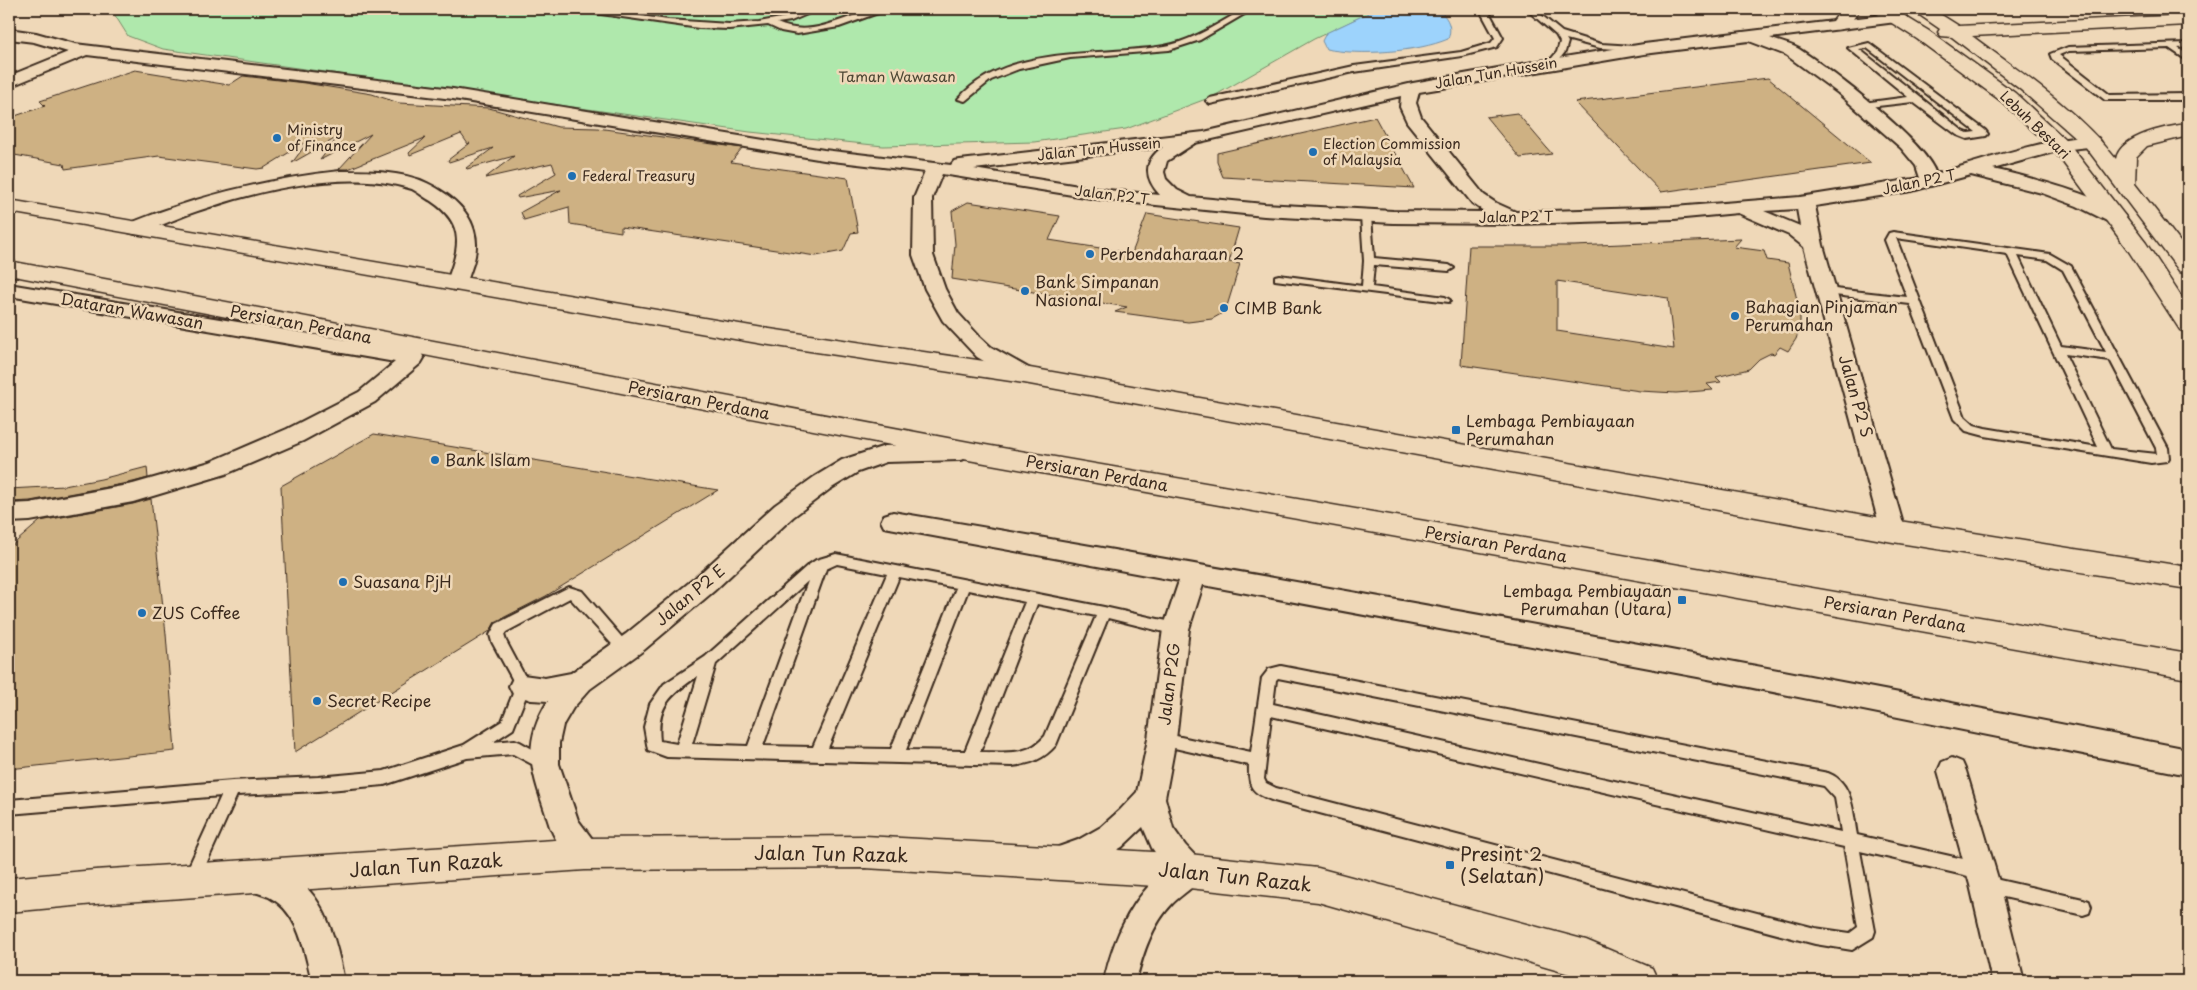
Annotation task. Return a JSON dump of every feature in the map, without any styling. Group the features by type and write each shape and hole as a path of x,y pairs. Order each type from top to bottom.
{"main road":[{"path":"1839,25 1851,9"},
{"name":"Lebuh Bestari","path":"1882,9 1899,18 2008,96 2060,145 2118,219 2188,325"},
{"path":"2001,12 2060,9"},
{"name":"Lebuh Bestari","path":"1926,12 1955,31 2028,86 2092,142 2188,267"},
{"name":"Jalan Tun Hussein","path":"1899,18 1926,12 1961,14"},
{"path":"1923,35 1955,31 2188,20"},
{"path":"2028,86 2004,46 2008,37 2031,29 2072,25"},
{"path":"2125,183 2126,156 2140,142 2173,132 2188,130"},
{"path":"9,206 762,336 1024,375 1893,531 2188,578"},
{"name":"Persiaran Perdana","path":"9,268 974,452 2188,666"},
{"name":"Jalan Tun Razak","path":"9,895 585,854 865,852 1190,871 1318,885 1594,970 1638,981"}],"street":[{"name":"Jalan Tun Hussein","path":"936,168 1204,137 1413,88 1551,64 1656,47 1899,18"},
{"path":"9,34 36,38 79,50 454,94 824,154 936,168 923,198 923,255 931,281 950,316 971,340 984,352 1024,375"},
{"path":"1746,36 1792,52 1863,106 1907,144 1925,165 1930,182"},
{"path":"9,75 79,50"},
{"path":"9,82 79,50"},
{"path":"1413,88 1408,96 1408,105 1413,118 1470,191 1489,207 1520,218"},
{"path":"1198,205 1181,200 1168,192 1159,183 1155,173 1157,163 1164,154 1175,147 1204,137"},
{"name":"Jalan P2 T","path":"936,168 1097,194 1198,205 1366,216 1520,218 1674,213 1805,202 1912,186 1972,171 2060,145 2092,142"},
{"path":"1972,171 2022,180 2059,192 2087,203 2118,219"},
{"path":"135,228 165,215 260,186 329,177 361,176 392,180 424,187 444,200 458,214 467,236 464,258 456,284"},
{"name":"Jalan P2 S","path":"1805,202 1813,245 1866,426 1893,531"},
{"path":"1738,208 1788,228 1813,245"},
{"name":"Dataran Wawasan","path":"9,290 414,358 367,397 295,436 218,468 133,493 30,512 9,513"},
{"name":"Jalan P2 E","path":"585,854 565,827 545,764 545,744 549,723 563,700 580,680 625,649 705,584 784,511 822,483 850,466 885,454 974,452"},
{"path":"893,520 1195,572 1882,700 2188,762"},
{"name":"Jalan P2G","path":"1150,798 1162,739 1176,629 1195,572"},
{"path":"523,686 544,691 558,689 580,680"},
{"path":"1952,771 1983,878 2008,981"},
{"path":"1048,864 1078,855 1106,841 1129,823 1150,798"},
{"path":"1120,981 1125,960 1138,927 1160,895 1190,871 1174,856 1162,838 1153,818 1150,798"},
{"path":"246,877 274,882 300,901 316,931 328,981"}],"lane":[{"path":"580,9 668,22 730,26 771,24 801,16 815,9"},
{"path":"771,24 786,30 810,30 860,18 884,9"},
{"path":"962,99 988,78 1017,67 1070,56 1166,48 1197,38 1249,9"},
{"path":"1210,101 1354,69 1462,54 1489,47 1494,45 1499,38 1486,14 1487,9"},
{"path":"1530,9 1559,34 1564,42 1561,52 1551,64"},
{"path":"1559,34 1600,46 1624,49 1656,47"},
{"path":"2188,45 2068,48 2054,54 2055,57 2108,98 2188,97"},
{"path":"1863,106 1915,99 1960,134 1967,136 1983,134 1873,46 1852,48 1852,50 1915,99"},
{"path":"2171,46 2188,59"},
{"path":"1366,216 1369,261 1367,290"},
{"path":"1893,235 2050,257 2067,268 2162,448 2162,458 2151,459 2107,453 1970,428 1960,419 1914,301 1890,240 1893,235"},
{"path":"2010,252 2107,453"},
{"path":"1369,261 1449,268"},
{"path":"1279,278 1446,300"},
{"path":"1826,291 1914,301"},
{"path":"2058,349 2114,357"},
{"path":"1104,612 1051,740 1041,752 1028,757 1012,759 754,753 667,750 653,745 651,727 657,704 670,688 710,661 812,570 821,564 836,559 1104,612 1176,629"},
{"path":"754,753 821,564"},
{"path":"818,754 894,570"},
{"path":"896,756 964,584"},
{"path":"467,751 508,726 523,686 497,635 501,628 560,595 569,592 577,595 625,649"},
{"path":"970,758 1033,598"},
{"path":"683,750 710,661"},
{"path":"1281,672 1828,780 1842,795 1867,931 1852,942 1816,936 1274,794 1261,788 1256,781 1257,760 1265,708 1269,678 1274,673 1281,672"},
{"path":"1265,708 1851,841 2083,907"},
{"path":"1162,739 1257,760"},
{"path":"9,807 232,788 318,784 384,778 467,751 515,747 545,764"},
{"path":"191,881 232,788"}],"green space":[{"name":"Taman Wawasan","path":"111,9 1377,9 1314,39 1214,96 1126,129 1034,142 883,146 750,132 163,49 128,36"}],"water":[{"path":"1377,9 1438,9 1448,22 1450,30 1448,39 1405,50 1355,52 1326,49 1322,41 1326,33"}],"building":[{"path":"135,70 229,85 243,76 305,83 372,94 399,103 489,108 558,127 597,128 742,148 731,162 848,178 858,232 851,233 843,251 816,256 621,227 621,232 570,224 569,207 524,220 521,212 561,190 518,198 517,196 556,173 552,163 485,178 514,156 466,168 493,148 449,162 448,160 470,143 468,144 461,134 410,155 409,153 425,138 348,169 339,169 371,134 320,160 338,137 292,163 309,140 264,168 257,169 159,156 65,169 64,164 9,154 9,118 45,106 40,101"},
{"path":"1768,78 1871,163 1661,192 1575,102"},
{"path":"1517,113 1552,154 1520,158 1486,117"},
{"name":"Election Commission of Malaysia","path":"1375,117 1414,188 1223,177 1217,162 1217,153"},
{"name":"Perbendaharaan 2","path":"968,202 1060,216 1049,240 1132,253 1147,214 1239,228 1229,262 1240,264 1227,306 1221,314 1212,319 1188,322 1115,312 1127,307 952,279 955,244 952,211"},
{"name":"Bahagian Pinjaman Perumahan","path":"1741,239 1734,247 1764,251 1767,260 1788,263 1800,312 1800,327 1796,339 1788,351 1780,347 1774,354 1771,353 1759,359 1749,369 1716,377 1721,382 1707,384 1713,390 1676,393 1640,391 1461,365 1469,246 1574,246","holes":["1557,281 1668,298 1674,349 1557,331"]},
{"path":"374,434 718,490 546,596 495,622 490,631 295,752 281,486"},
{"path":"147,467 148,478 133,482 30,501 9,502 9,489 64,486"},
{"path":"151,499 166,634 175,751 9,769 9,548 40,521"}],"place":[{"name":"Ministry of Finance","path":"277,138"},
{"name":"Election Commission of Malaysia","path":"1313,152"},
{"name":"Federal Treasury","path":"572,176"},
{"name":"Perbendaharaan 2","path":"1090,254"},
{"name":"Bank Simpanan Nasional","path":"1025,291"},
{"name":"CIMB Bank","path":"1224,308"},
{"name":"Bahagian Pinjaman Perumahan","path":"1735,316"},
{"name":"Lembaga Pembiayaan Perumahan","path":"1456,430"},
{"name":"Bank Islam","path":"435,460"},
{"name":"Suasana PjH","path":"343,582"},
{"name":"Lembaga Pembiayaan Perumahan (Utara)","path":"1682,600"},
{"name":"ZUS Coffee","path":"142,613"},
{"name":"Secret Recipe","path":"317,701"},
{"name":"Presint 2 (Selatan)","path":"1450,865"}]}
